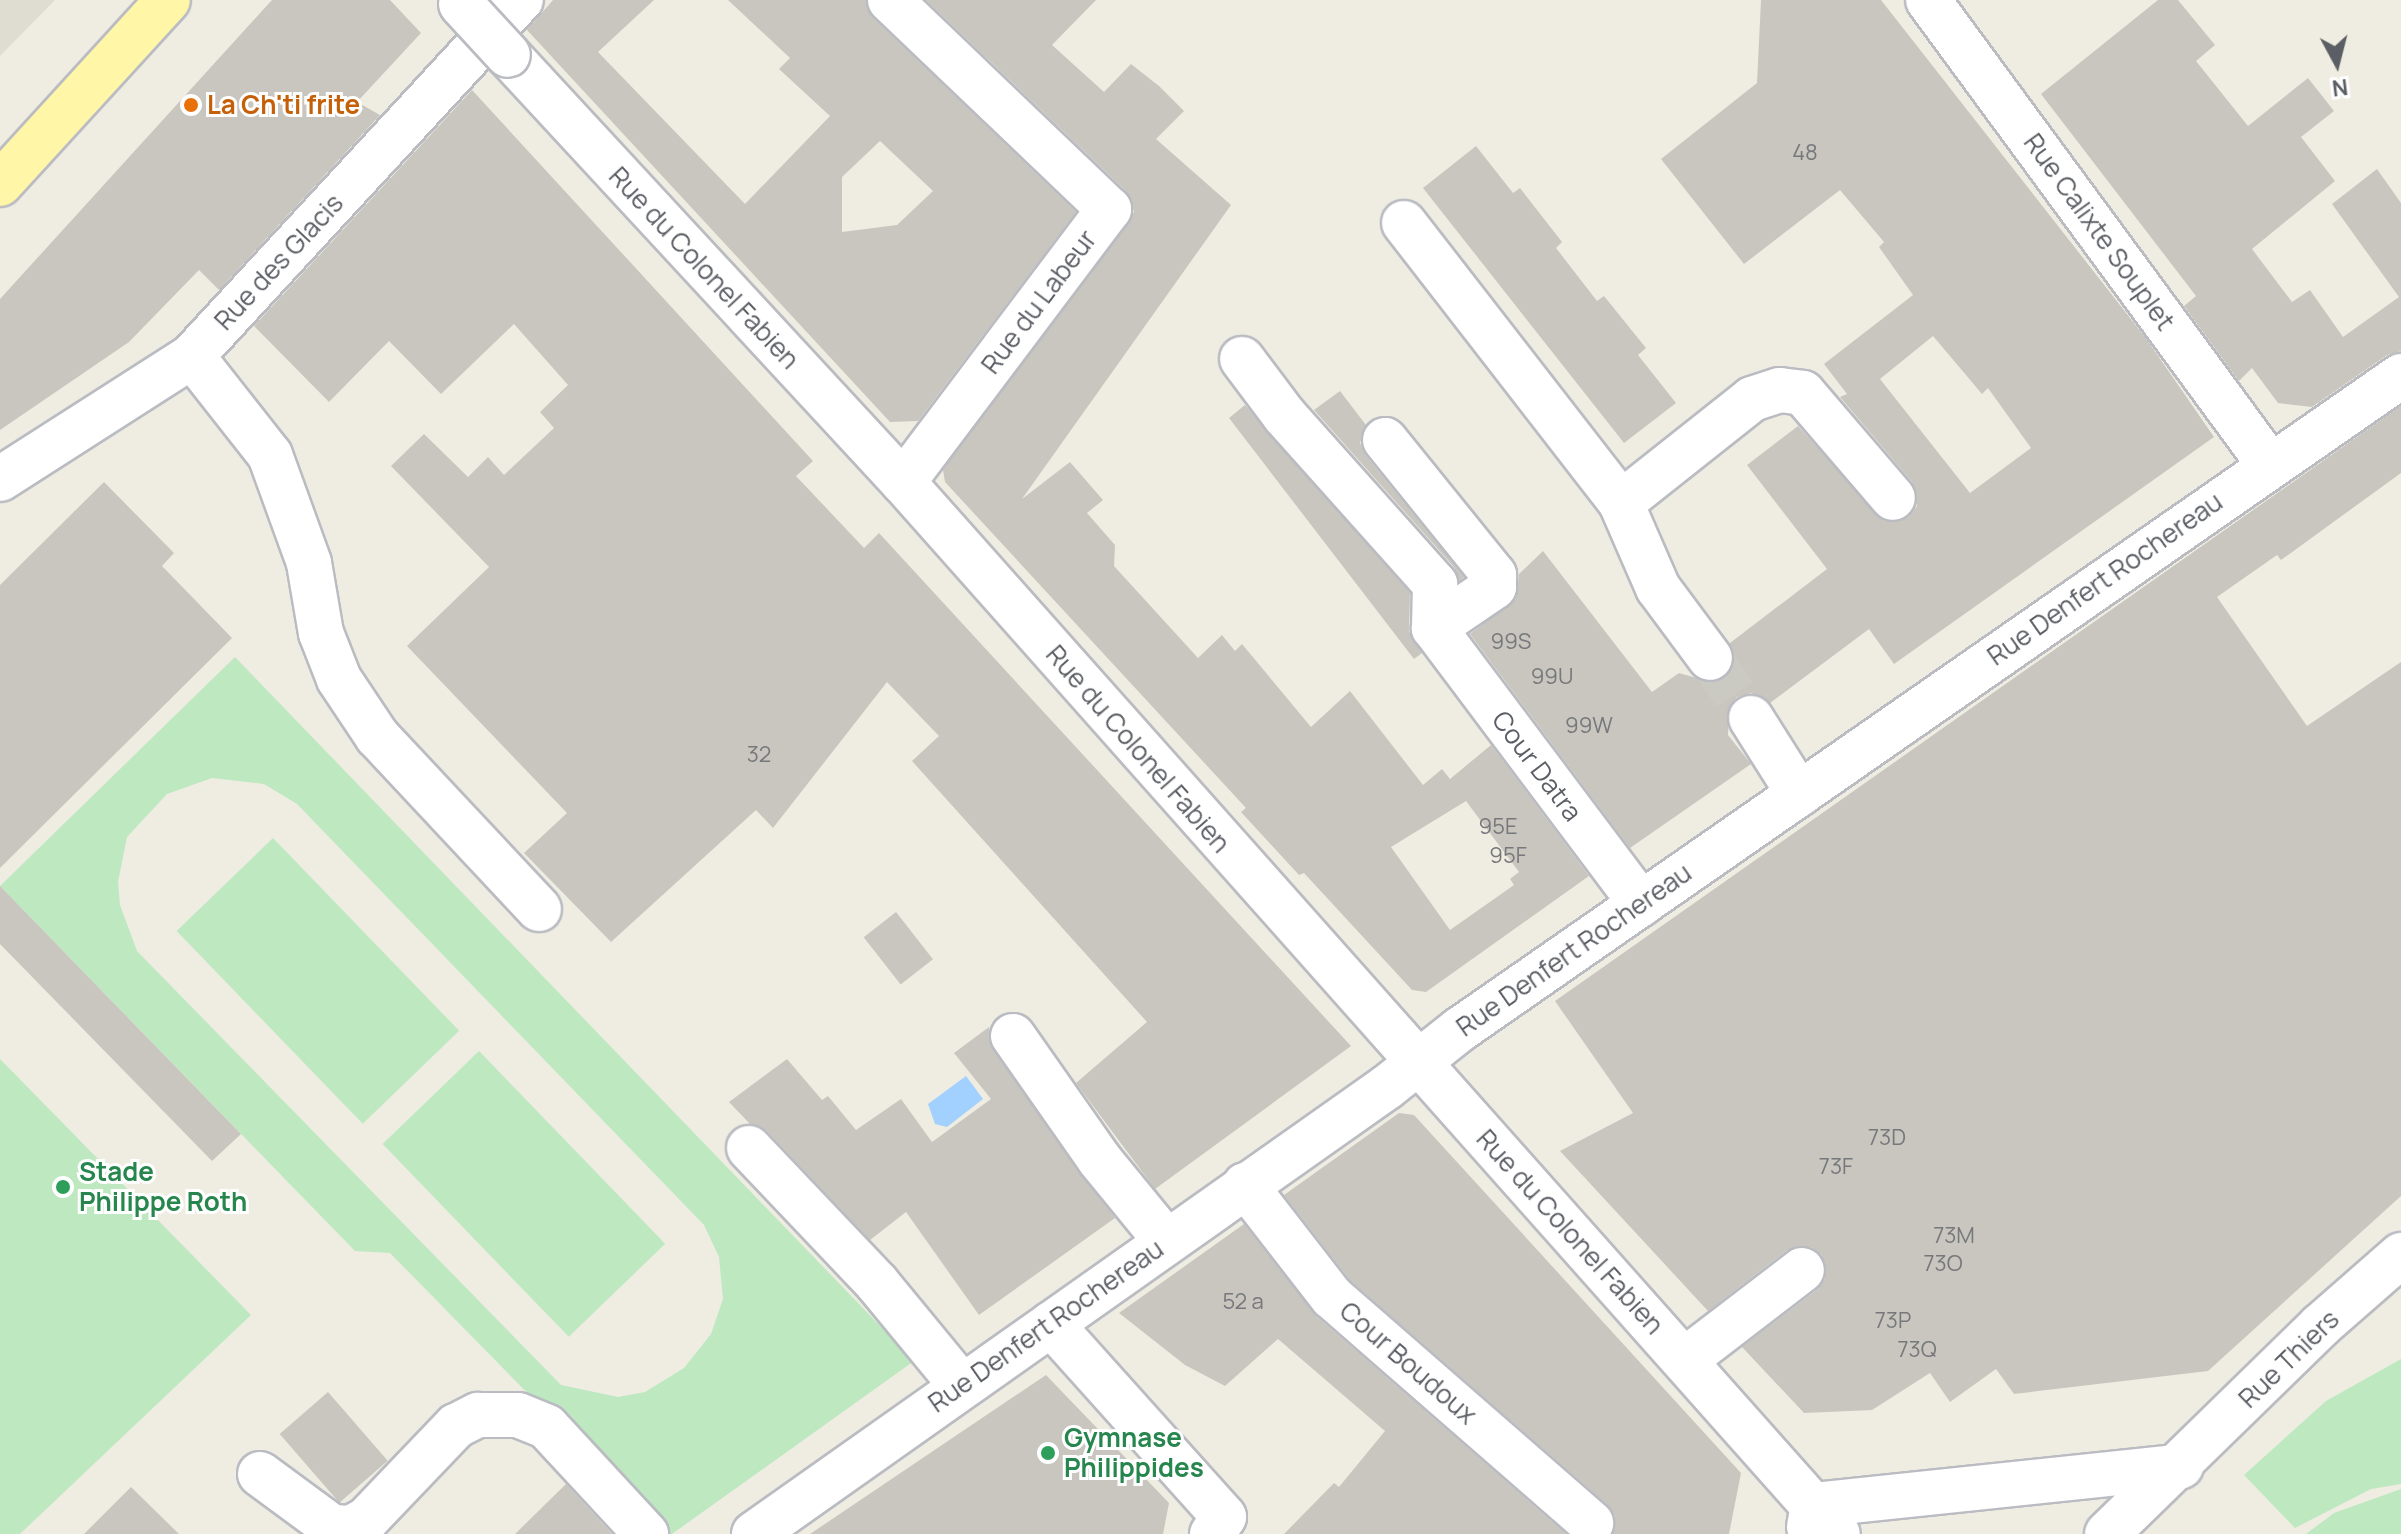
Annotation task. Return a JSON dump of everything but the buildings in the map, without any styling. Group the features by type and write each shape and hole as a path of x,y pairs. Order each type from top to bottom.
{"main road":[{"path":"0,184 168,0"}],"street":[{"name":"Rue des Glacis","path":"0,479 192,356 521,0"},
{"name":"Rue du Labeur","path":"890,0 1109,209 903,482"},
{"name":"Rue Calixte Souplet","path":"1928,0 2269,464"},
{"name":"Rue du Colonel Fabien","path":"458,2 903,482 1415,1064 1686,1359 1820,1524"},
{"path":"1404,223 1621,503 1658,588 1710,658"},
{"path":"192,356 270,455 309,563 321,633 339,679 377,736 539,909"},
{"path":"1242,359 1284,415 1435,584 1434,628"},
{"name":"Rue Denfert Rochereau","path":"754,1534 1641,904 2269,464 2401,376"},
{"path":"1621,503 1752,399 1780,390 1803,393 1893,498"},
{"path":"1385,440 1494,575 1494,587 1434,628"},
{"name":"Cour Datra","path":"1434,628 1641,904"},
{"path":"1751,718 1799,794"},
{"path":"1013,1036 1099,1159 1166,1241"},
{"path":"749,1148 877,1283 962,1386"},
{"name":"Cour Boudoux","path":"1245,1185 1332,1297 1591,1523"},
{"name":"Rue Thiers","path":"2107,1534 2181,1466 2320,1326 2401,1255"},
{"path":"1686,1359 1802,1270"},
{"path":"1051,1324 1224,1517 1212,1534"},
{"path":"260,1474 332,1527 351,1528 367,1519 456,1426 478,1415 518,1415 547,1427 646,1534"},
{"path":"1820,1524 2181,1466"}],"shaded area":[{"path":"0,0 55,0 0,56"}],"green space":[{"path":"235,657 914,1361 672,1534 666,1534 390,1253 355,1251 0,886","holes":["212,778 264,784 297,804 704,1225 719,1257 723,1299 711,1334 684,1368 645,1392 618,1397 561,1385 137,951 120,905 118,882 127,837 167,794"]},
{"path":"273,838 459,1031 363,1124 177,931"},
{"path":"479,1051 665,1244 569,1337 383,1144"},
{"name":"Stade Philippe Roth","path":"0,1059 251,1315 20,1534 0,1534"},
{"path":"2401,1359 2401,1484 2371,1489 2295,1528 2244,1475 2326,1401"},
{"path":"2401,1489 2401,1534 2306,1534 2334,1513"}],"water":[{"path":"966,1076 983,1099 947,1127 935,1124 928,1104"}],"tunnel":[{"path":"1710,658 1751,718"}],"place":[{"name":"La Ch'ti frite","path":"191,105"},
{"name":"Stade Philippe Roth","path":"63,1187"},
{"name":"Gymnase Philippides","path":"1048,1453"}]}
